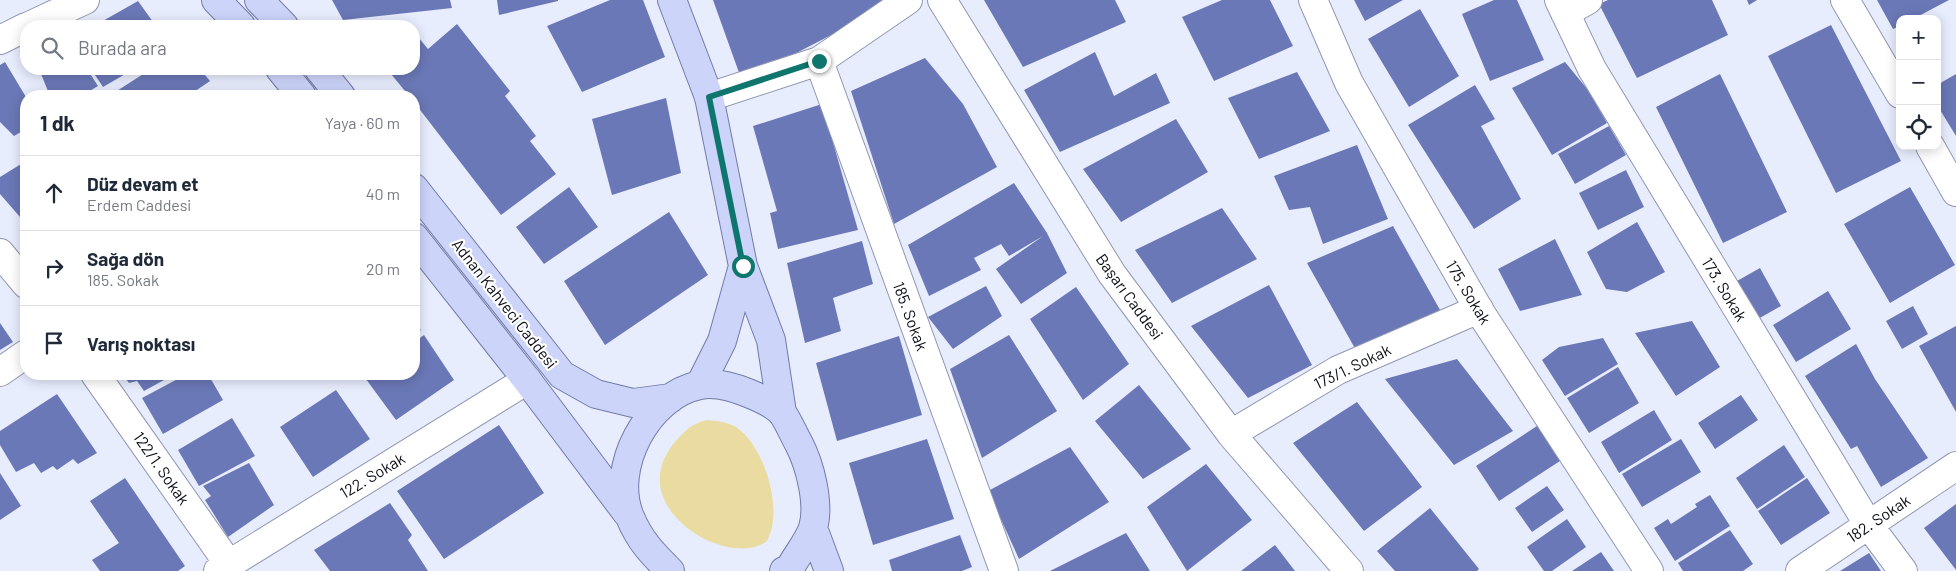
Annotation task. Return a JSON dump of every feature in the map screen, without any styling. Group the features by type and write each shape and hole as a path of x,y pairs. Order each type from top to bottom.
{"main road":[{"path":"216,0 236,20"},
{"path":"259,0 278,20"},
{"path":"672,0 709,97 743,266 771,340 782,413 807,460 815,498 813,528 829,571"},
{"path":"285,75 297,90"},
{"path":"324,75 336,90"},
{"name":"Adnan Kahveci Caddesi","path":"420,196 562,375 596,394 633,403 671,398"},
{"name":"Adnan Kahveci Caddesi","path":"420,245 527,380 629,515"},
{"path":"700,385 722,341 743,266"},
{"path":"670,571 644,544 629,515 624,482 630,449 647,420 671,398 700,385 730,386 757,396 782,413"},
{"path":"784,571 790,568 813,528"}],"street":[{"path":"42,20 85,0"},
{"path":"709,97 819,61 908,0"},
{"name":"Başarı Caddesi","path":"942,0 1112,274 1231,434 1348,571"},
{"name":"175. Sokak","path":"1313,0 1349,83 1478,309 1649,571"},
{"path":"1845,0 1896,87"},
{"name":"173. Sokak","path":"1571,4 1592,69 1868,524 1903,571"},
{"path":"0,40 20,30"},
{"name":"185. Sokak","path":"819,61 1004,571"},
{"path":"1932,150 1956,192"},
{"path":"0,253 20,277"},
{"name":"173/1. Sokak","path":"1231,434 1338,370 1478,309"},
{"path":"0,372 20,358"},
{"name":"122/1. Sokak","path":"99,380 223,567"},
{"name":"122. Sokak","path":"223,567 527,380"},
{"name":"182. Sokak","path":"1800,571 1956,466"}],"shaded area":[{"path":"707,420 718,421 736,427 746,436 763,464 769,480 773,513 772,528 767,541 749,548 728,547 706,539 685,526 669,509 661,488 662,465 683,433 693,425"}],"building":[{"path":"332,0 450,0 452,8 343,20"},
{"path":"497,0 558,0 558,1 499,15"},
{"path":"610,0 643,0 665,57 582,92 547,26"},
{"path":"713,0 890,0 837,32 742,81"},
{"path":"984,0 1115,0 1126,22 1023,67"},
{"path":"1222,0 1270,0 1293,46 1214,81 1182,17"},
{"path":"1354,0 1403,0 1365,21"},
{"path":"1494,0 1517,0 1544,60 1490,81 1462,14"},
{"path":"1608,0 1712,0 1728,35 1637,78 1599,4"},
{"path":"1747,0 1757,0 1749,5"},
{"path":"1877,0 1949,0 1921,15 1896,15 1896,28 1893,29"},
{"path":"138,1 152,20 105,20"},
{"path":"1420,9 1459,76 1409,107 1368,39"},
{"path":"457,24 510,91 505,96 536,136 530,141 556,174 501,215 420,110 420,90 404,90 392,75 420,75 420,39 428,49"},
{"path":"1831,25 1901,161 1836,193 1768,56"},
{"path":"1095,52 1114,96 1156,73 1170,103 1060,152 1024,90"},
{"path":"925,58 963,104 997,167 894,224 851,91"},
{"path":"5,62 22,90 20,90 20,132 14,136 0,122 0,65"},
{"path":"1565,62 1588,90 1607,123 1552,155 1512,88"},
{"path":"1297,72 1330,131 1259,159 1228,98"},
{"path":"1720,74 1787,212 1723,243 1656,107"},
{"path":"1956,74 1956,136 1941,112 1941,83"},
{"path":"41,75 91,75 98,86 91,90 48,90"},
{"path":"95,75 124,75 103,87"},
{"path":"142,75 205,75 210,81 197,90 118,90"},
{"path":"1475,85 1495,119 1481,126 1521,199 1474,229 1408,125"},
{"path":"666,98 681,173 612,195 592,119"},
{"path":"822,104 858,230 778,249 770,213 777,211 753,126"},
{"path":"1176,119 1208,172 1121,222 1083,169"},
{"path":"1609,126 1626,155 1575,184 1558,154"},
{"path":"1357,145 1388,219 1323,244 1310,207 1289,210 1274,176"},
{"path":"20,165 20,217 0,194 0,177"},
{"path":"1626,170 1644,207 1598,230 1579,193"},
{"path":"1014,183 1047,233 1067,273 1021,304 996,269 1043,236 1009,256 1001,244 974,258 981,270 929,296 908,245"},
{"path":"569,187 598,227 544,264 516,227"},
{"path":"1910,187 1955,265 1890,303 1844,224"},
{"path":"1222,208 1257,259 1172,303 1135,250"},
{"path":"669,212 708,275 605,345 564,281"},
{"path":"1637,222 1665,272 1627,292 1606,289 1587,252"},
{"path":"1393,226 1444,317 1357,352 1307,263"},
{"path":"1555,239 1582,295 1520,311 1498,269"},
{"path":"862,241 873,284 833,298 841,331 805,343 787,263"},
{"path":"1760,268 1781,306 1758,319 1737,281"},
{"path":"1269,285 1312,365 1248,398 1191,326"},
{"path":"986,286 1002,316 953,349 928,317"},
{"path":"1076,287 1129,364 1083,400 1030,319"},
{"path":"1828,291 1851,329 1796,362 1773,325"},
{"path":"1913,306 1928,334 1902,349 1886,321"},
{"path":"1692,321 1720,367 1676,396 1635,333"},
{"path":"0,323 13,342 0,350"},
{"path":"1956,326 1956,412 1919,346"},
{"path":"424,335 454,380 396,420 367,380 420,380 420,338"},
{"path":"1009,335 1057,411 982,458 950,369"},
{"path":"899,336 922,415 837,441 816,363"},
{"path":"1603,338 1618,364 1565,396 1542,360 1559,347"},
{"path":"1856,344 1875,379 1928,458 1881,487 1857,446 1851,449 1805,376"},
{"path":"1457,359 1513,431 1454,465 1385,379"},
{"path":"1618,367 1639,403 1589,433 1567,398"},
{"path":"127,380 164,380 144,391 137,381 129,383"},
{"path":"176,380 211,380 223,400 163,434 142,398"},
{"path":"1139,385 1191,449 1143,479 1095,421"},
{"path":"336,390 370,439 313,477 280,427"},
{"path":"57,394 97,453 78,464 73,459 57,470 53,466 41,473 34,463 16,472 0,445 0,431"},
{"path":"1741,395 1758,420 1715,449 1698,423"},
{"path":"1357,402 1422,487 1364,531 1293,443"},
{"path":"1654,410 1672,440 1619,473 1601,442"},
{"path":"232,418 255,456 199,486 178,450"},
{"path":"1540,424 1563,459 1499,501 1476,466"},
{"path":"499,425 544,493 444,559 397,491"},
{"path":"927,439 954,519 873,545 849,463"},
{"path":"1681,439 1701,472 1642,507 1622,474"},
{"path":"1784,445 1805,477 1757,509 1736,478"},
{"path":"1070,447 1109,502 1019,559 988,491"},
{"path":"249,463 274,505 228,537 205,500 211,496 203,486"},
{"path":"1206,464 1252,520 1187,571 1147,507"},
{"path":"0,473 21,506 0,520"},
{"path":"125,478 185,566 178,571 100,571 92,560 119,543 90,501"},
{"path":"1807,478 1830,513 1781,545 1758,511"},
{"path":"1547,486 1564,510 1532,532 1515,508"},
{"path":"1710,495 1730,526 1675,561 1654,528 1668,519 1671,524 1697,507 1695,504"},
{"path":"390,503 412,535 408,540 428,571 330,571 314,550"},
{"path":"1956,504 1956,570 1924,528"},
{"path":"1430,508 1479,569 1477,571 1395,571 1377,551"},
{"path":"1567,519 1586,547 1552,571 1544,571 1527,547"},
{"path":"1730,530 1753,564 1743,571 1683,571 1678,563"},
{"path":"1126,533 1150,571 1050,571"},
{"path":"960,535 972,567 962,571 892,571 889,560"},
{"path":"1275,545 1295,571 1241,571"},
{"path":"1601,552 1614,571 1572,571"},
{"path":"1869,553 1881,571 1840,571"}],"route":[{"path":"743,266 709,97 819,61"}]}
